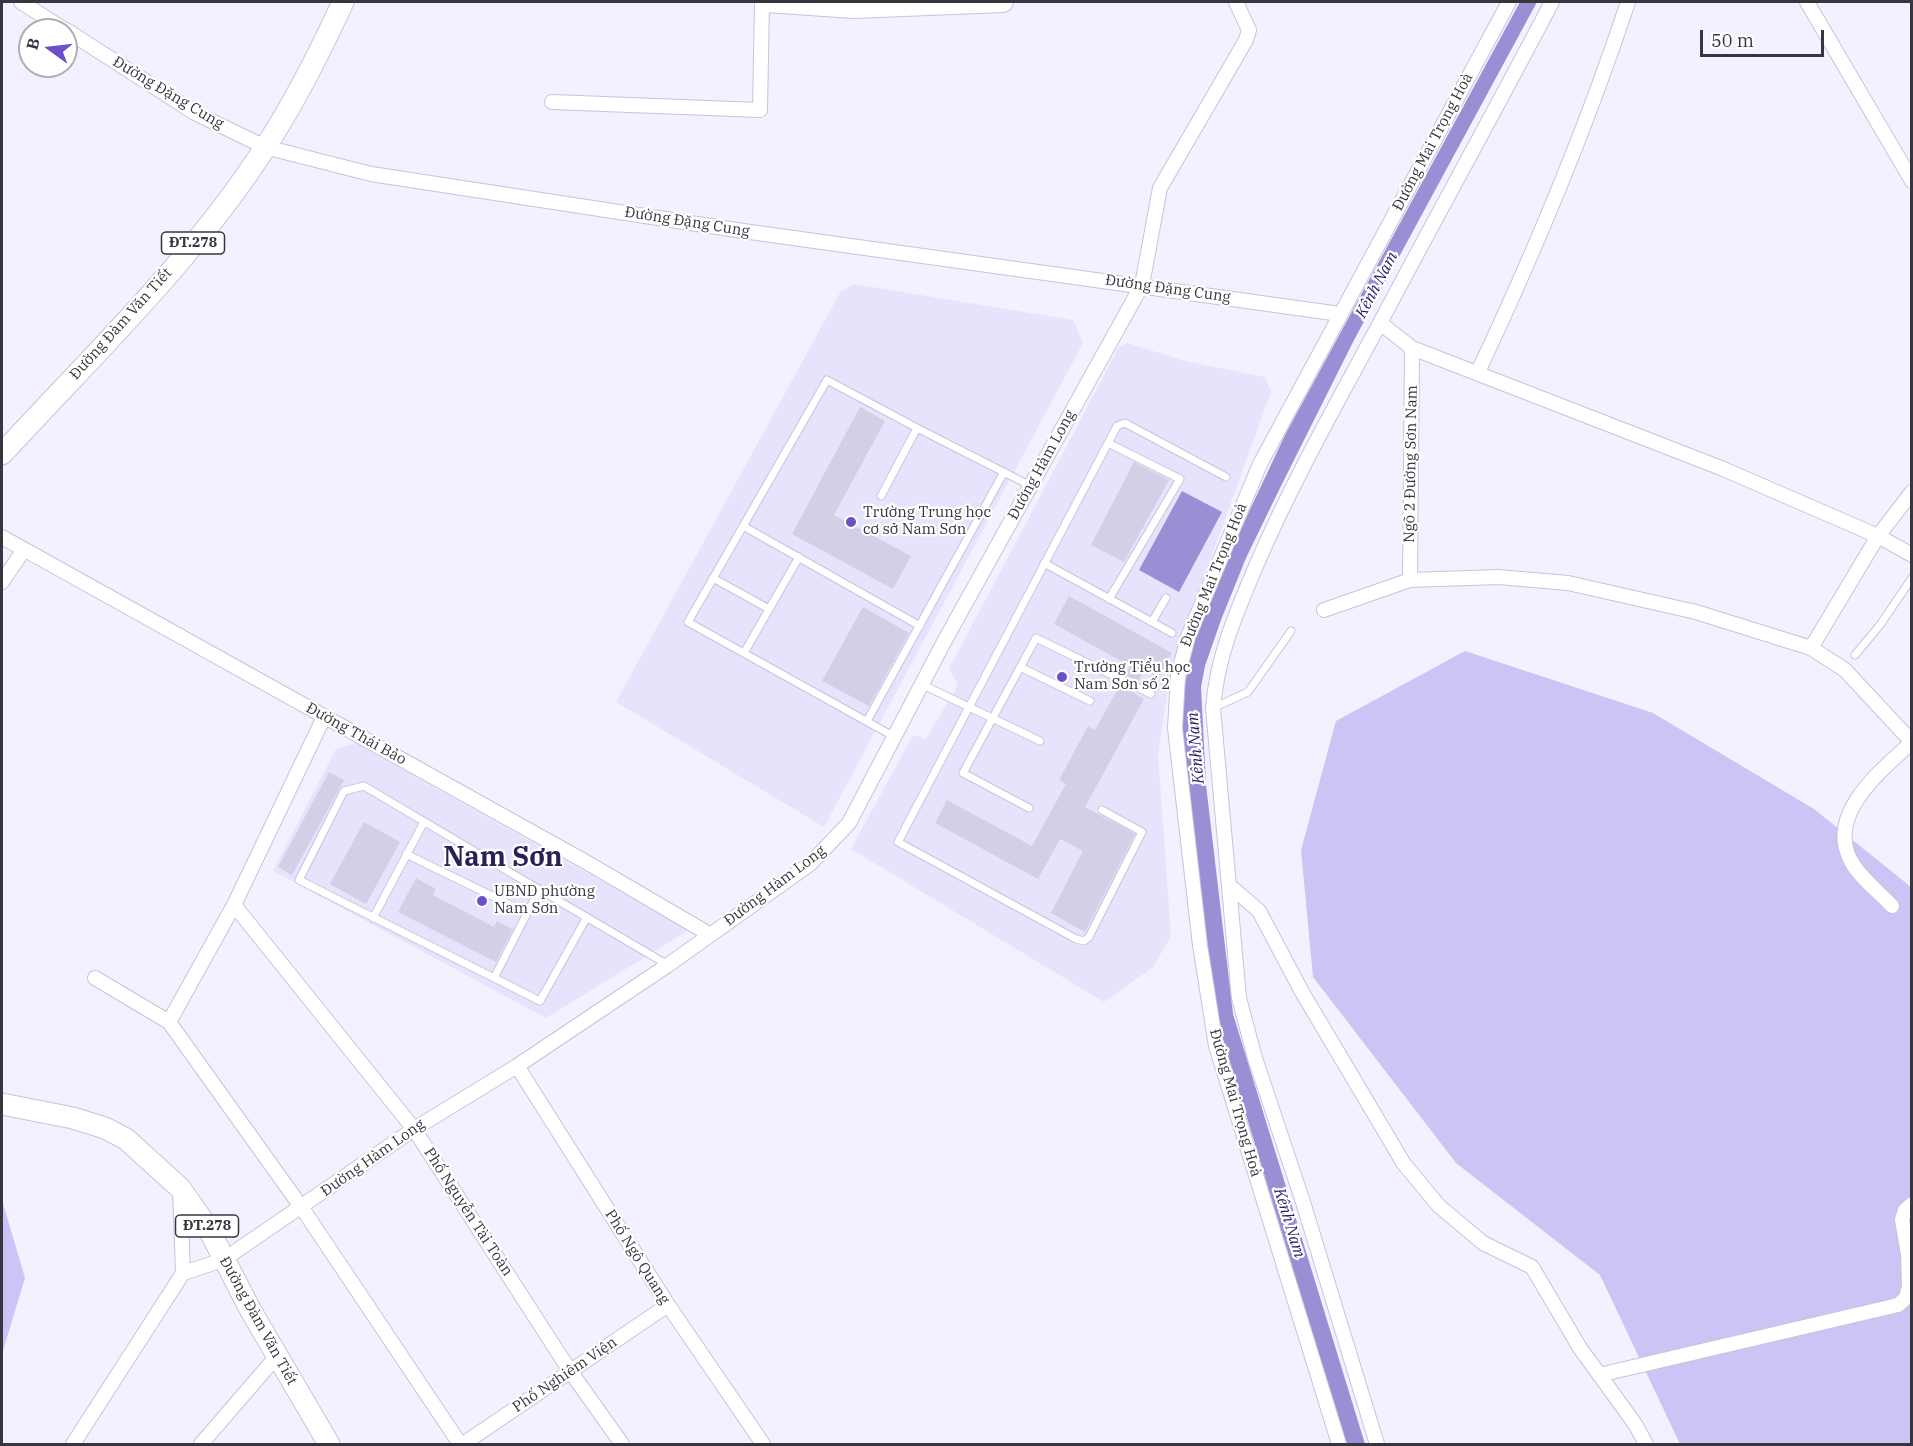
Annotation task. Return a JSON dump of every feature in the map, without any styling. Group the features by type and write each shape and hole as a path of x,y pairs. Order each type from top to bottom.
{"main road":[{"name":"Đường Đàm Văn Tiết","path":"2,454 187,252 265,147 314,64 343,2"},
{"path":"764,2 817,4 1003,2"},
{"name":"Đường Đàm Văn Tiết","path":"2,1104 73,1118 105,1128 126,1139 180,1188 208,1228 223,1260 329,1444"}],"street":[{"path":"552,102 760,110 764,2"},
{"name":"Đường Hàm Long","path":"183,1273 223,1260 302,1208 414,1129 517,1066 668,965 824,851 849,823 921,684 1142,285 1160,188 1246,40 1249,30 1236,2"},
{"name":"Đường Mai Trọng Hoà","path":"1340,1444 1216,1046 1200,945 1175,713 1182,658 1196,615 1260,464 1509,2"},
{"path":"1377,1444 1246,1025 1238,986 1213,708 1221,652 1274,523 1322,428 1551,2"},
{"path":"1478,372 1538,244 1581,136 1628,2"},
{"path":"1807,2 1911,181"},
{"name":"Đường Đặng Cung","path":"28,3 49,18"},
{"name":"Đường Đặng Cung","path":"78,38 195,112 265,147 412,182 1340,314"},
{"path":"1380,323 1412,348 1721,468 1878,536 1911,555"},
{"name":"Ngõ 2 Đường Sơn Nam","path":"1410,580 1412,348"},
{"path":"1811,648 1878,536 1911,492"},
{"name":"Đường Thái Bảo","path":"2,537 709,934"},
{"path":"2,582 23,550"},
{"path":"1324,610 1410,580 1498,577 1568,583 1696,612 1811,648 1845,670 1911,742 1863,789 1849,817 1846,830 1845,844 1851,862 1892,906"},
{"path":"168,1022 234,905 324,717"},
{"path":"1230,886 1259,911 1302,992 1404,1164 1439,1206 1483,1243 1532,1267 1580,1348 1635,1424 1646,1444"},
{"name":"Phố Nguyễn Tài Toàn","path":"234,905 414,1129 570,1371 622,1444"},
{"path":"95,978 168,1022 302,1208 462,1444"},
{"name":"Phố Ngô Quang","path":"517,1066 668,1305 764,1444"},
{"path":"73,1444 183,1273 180,1188"},
{"path":"1599,1375 1898,1305 1906,1299 1909,1286 1908,1254 1902,1220 1905,1210 1911,1204"},
{"name":"Phố Nghiêm Viện","path":"462,1444 668,1305"},
{"path":"201,1444 277,1356"}],"lane":[{"path":"893,736 688,622 827,380 917,429 1031,486"},
{"path":"1102,810 1142,832 1089,937 1084,941 1076,939 898,842 1117,426 1125,423 1226,477"},
{"path":"881,496 917,429"},
{"path":"1108,443 1180,479 1109,599"},
{"path":"867,721 1004,472"},
{"path":"743,526 920,626"},
{"path":"744,653 799,557"},
{"path":"1044,563 1172,633"},
{"path":"713,578 769,609"},
{"path":"1855,655 1880,625 1911,578"},
{"path":"1152,622 1166,598"},
{"path":"1213,708 1248,692 1291,631"},
{"path":"1029,808 963,773 1036,638 1151,694"},
{"path":"1020,667 1090,702"},
{"path":"921,684 1040,741"},
{"path":"587,917 540,1001 299,880 344,791 364,786 539,890 587,917 668,965"},
{"path":"373,918 424,822"},
{"path":"406,854 527,913"},
{"path":"494,978 539,890"}],"shaded area":[{"name":"Trường Trung học cơ sở Nam Sơn","path":"854,284 1073,320 1083,343 824,827 616,702 841,291"},
{"name":"Trường Tiểu học Nam Sơn số 2","path":"1127,343 1185,361 1265,377 1271,392 1171,668 1158,755 1171,936 1153,967 1104,1002 851,849 913,735 926,739 958,685 949,669 1119,347"},
{"path":"1465,651 1653,713 1814,809 1911,887 1911,1444 1680,1444 1600,1275 1456,1163 1313,977 1301,850 1336,721"},
{"name":"UBND phường Nam Sơn","path":"355,743 689,930 546,1018 273,871 336,749"},
{"path":"2,1200 25,1278 2,1354"}],"water":[{"name":"Kênh Nam","path":"1520,2 1537,2 1354,340 1279,490 1246,558 1221,620 1205,666 1201,687 1206,785 1233,1014 1365,1444 1346,1444 1217,1019 1208,960 1182,726 1185,685 1193,643 1232,548 1285,435"},
{"path":"1182,491 1222,512 1179,592 1139,570"}],"building":[{"path":"860,407 885,421 834,515 911,556 893,589 792,534"},
{"path":"1134,462 1169,480 1124,562 1091,545"},
{"path":"1069,596 1172,653 1159,678 1145,670 1138,681 1125,675 1130,666 1054,624"},
{"path":"863,607 909,633 869,706 822,681"},
{"path":"1120,685 1144,699 1085,807 1135,834 1085,932 1051,913 1083,851 1060,839 1038,879 935,823 947,800 1032,846 1066,784 1059,780 1088,726 1095,730"},
{"path":"329,772 344,780 292,875 278,867"},
{"path":"364,822 400,842 366,904 330,884"},
{"path":"416,878 436,889 433,895 494,927 497,921 513,929 496,962 398,912"}],"place":[{"name":"Trường Trung học cơ sở Nam Sơn","path":"851,522"},
{"name":"Trường Tiểu học Nam Sơn số 2","path":"1062,677"},
{"name":"UBND phường Nam Sơn","path":"482,901"}],"district":[{"name":"Nam Sơn","path":"503,858"}]}
